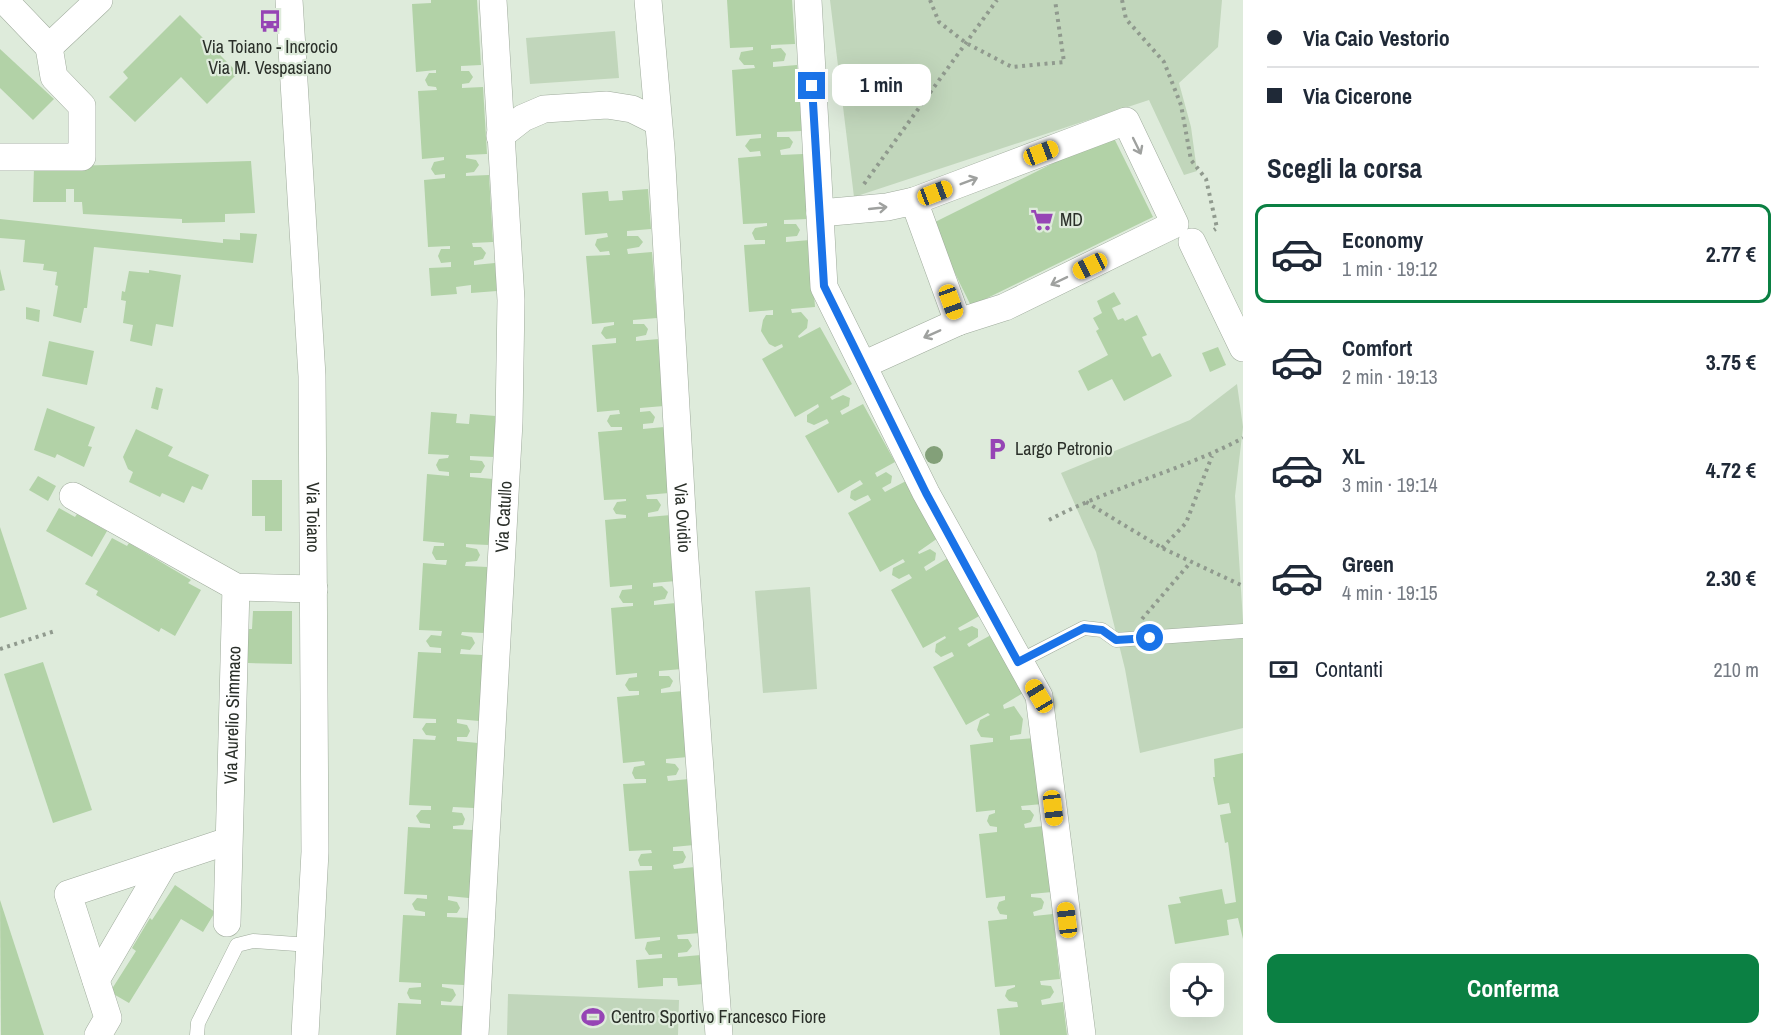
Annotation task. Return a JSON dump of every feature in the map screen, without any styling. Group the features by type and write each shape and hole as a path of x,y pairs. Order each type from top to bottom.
{"street":[{"path":"49,47 99,0"},
{"name":"Via Toiano","path":"289,0 312,376 315,852 305,1035"},
{"name":"Via Catullo","path":"475,1035 509,422 511,300 492,0"},
{"name":"Via Ovidio","path":"648,0 719,1035"},
{"path":"808,0 824,286 926,493 1018,662 1039,696 1082,1035"},
{"path":"0,158 82,157 82,106 54,77 49,47 5,9"},
{"path":"500,136 523,118 544,109 607,105 632,109 658,122"},
{"path":"820,213 886,207 914,201 1126,121 1175,224 1005,307 958,322 863,364"},
{"path":"914,201 958,322"},
{"path":"1192,242 1243,348"},
{"path":"73,496 236,588 314,589"},
{"name":"Via Aurelio Simmaco","path":"226,924 236,588"},
{"path":"98,1035 108,1018 68,894 228,841"},
{"path":"96,980 165,862"}],"lane":[{"path":"1018,662 1084,628 1102,630 1116,640 1243,631"},
{"path":"197,1035 198,1023 237,945 253,941 310,945"}],"path":[{"path":"930,0 939,22 966,43 1012,67 1064,62 1055,0"},
{"path":"861,188 997,0"},
{"path":"1122,0 1126,19 1164,62 1181,105 1191,160 1206,179 1217,228 1192,242"},
{"path":"1049,520 1086,502 1212,455 1243,438"},
{"path":"1162,548 1186,523 1212,455"},
{"path":"1086,502 1190,563 1243,586"},
{"path":"1127,639 1190,563"},
{"path":"0,650 55,631"}],"green space":[{"path":"830,0 1222,0 1218,47 1179,83 1191,127 1197,171 1184,175 1149,100 854,197"},
{"path":"615,31 619,78 530,84 526,38"},
{"path":"1237,384 1243,427 1235,496 1243,621 1243,728 1140,753 1125,669 1096,552 1061,473 1190,420"},
{"path":"810,587 817,689 763,693 755,591"},
{"name":"Centro Sportivo Francesco Fiore","path":"508,994 679,1000 678,1035 507,1035"}],"building":[{"path":"431,0 477,0 481,65 461,66 461,71 469,71 473,77 469,83 462,84 462,88 483,87 487,154 466,155 466,158 476,160 479,165 474,172 466,173 466,176 489,175 493,242 472,243 473,247 481,247 486,253 483,259 474,261 474,265 495,263 497,291 471,293 471,285 456,287 457,294 431,296 429,268 451,267 451,262 441,263 438,256 441,249 450,249 450,246 428,247 424,180 445,178 445,174 435,175 431,169 434,162 444,160 444,157 422,159 418,91 437,90 436,87 428,86 425,80 429,73 436,73 436,70 416,72 412,4 431,3"},
{"path":"727,0 792,0 795,44 771,45 771,49 781,48 786,54 784,61 773,62 773,67 797,65 802,131 777,132 777,137 789,137 793,142 790,148 780,150 781,155 803,154 808,219 784,220 784,224 796,224 800,230 797,236 786,237 786,242 810,240 815,307 791,309 792,313 801,312 808,320 807,328 798,336 799,338 820,327 852,384 830,397 832,400 843,395 850,398 849,406 840,411 842,415 863,404 895,462 875,473 877,477 886,472 892,476 891,483 882,488 885,492 906,481 938,538 918,552 919,554 930,549 936,553 935,560 924,567 926,571 948,558 981,615 958,628 960,631 972,626 978,629 978,637 967,644 969,647 991,635 1023,693 1003,705 1004,709 1014,706 1023,719 1021,734 1010,736 1010,740 1035,738 1042,804 1021,806 1022,810 1030,810 1034,815 1031,822 1024,824 1025,828 1044,826 1052,892 1031,894 1031,897 1041,898 1044,902 1042,909 1033,912 1034,916 1053,914 1060,979 1040,981 1041,985 1051,986 1054,992 1050,998 1041,1000 1042,1005 1063,1002 1067,1035 1000,1035 997,1009 1018,1007 1017,1002 1009,1001 1005,996 1007,990 1015,985 995,987 988,921 1007,919 1007,915 1000,914 997,908 999,902 1005,900 1005,896 986,898 979,834 997,832 997,827 990,826 987,821 989,815 995,813 995,810 976,812 970,745 993,742 993,738 981,737 977,730 980,720 990,715 988,713 966,725 933,667 954,656 952,652 941,657 935,652 936,644 946,638 945,636 923,648 891,590 912,578 909,574 899,579 892,575 893,568 905,562 903,559 880,572 848,513 871,500 868,495 855,501 850,498 851,491 863,484 860,480 838,493 805,436 829,423 827,419 814,425 807,422 807,415 819,407 818,404 795,417 762,359 783,347 782,344 775,347 769,344 761,331 763,320 766,315 773,315 773,310 749,312 744,245 765,244 765,240 755,240 752,233 755,228 767,226 767,223 743,224 738,158 761,156 760,151 750,152 745,146 750,139 761,138 761,134 736,136 732,70 755,68 754,65 744,65 739,59 741,52 753,50 753,47 730,48"},
{"path":"180,15 238,73 207,104 181,77 135,122 109,97 128,78 123,72"},
{"path":"0,49 54,99 33,120 0,88"},
{"name":"MD","path":"1112,134 1153,217 971,306 931,224"},
{"path":"251,161 255,213 225,214 225,222 182,223 182,219 83,214 82,202 74,202 74,189 66,189 66,202 33,202 34,167"},
{"path":"648,189 651,229 627,231 627,236 638,236 643,242 639,247 627,249 628,254 652,252 657,318 633,320 633,324 644,324 648,329 646,335 636,337 636,341 659,339 664,406 640,408 640,412 650,411 655,417 653,423 643,424 643,429 664,427 669,493 646,495 647,499 657,499 661,505 658,511 648,513 648,517 671,515 676,581 653,583 653,587 662,586 668,592 665,599 654,601 654,605 676,603 682,669 659,671 659,676 669,676 673,681 670,687 661,689 661,693 683,691 688,757 666,759 666,763 675,764 679,769 676,775 667,776 668,781 689,779 694,845 673,847 673,851 683,851 686,857 683,863 673,865 674,869 695,867 700,933 677,935 678,939 688,939 692,946 687,952 678,953 678,957 701,955 704,984 678,986 677,978 663,978 663,986 638,988 636,960 662,958 662,954 649,955 645,949 647,942 660,940 660,937 635,939 629,871 652,870 652,866 640,866 638,860 641,854 652,853 651,850 629,851 623,784 646,783 646,779 635,779 632,773 634,767 645,765 644,761 623,763 617,697 639,695 639,691 629,691 625,685 629,678 637,677 637,673 616,675 611,608 633,606 633,603 623,603 619,597 622,590 632,589 632,585 610,587 605,520 626,518 626,515 616,514 613,509 617,502 626,501 626,499 604,500 598,432 622,430 622,427 611,427 607,421 610,415 620,414 619,410 597,412 592,345 616,343 616,338 606,339 601,333 604,327 614,325 614,322 592,324 586,256 610,255 609,251 600,252 595,245 597,239 608,237 607,233 585,235 582,193 608,191 609,201 623,200 622,191"},
{"path":"0,219 223,243 223,239 240,240 240,233 257,234 253,263 94,247 87,308 84,308 81,323 53,316 58,286 55,285 57,272 43,270 44,264 23,262 25,240 0,238"},
{"path":"0,269 5,290 0,291"},
{"path":"149,270 181,275 173,327 156,324 152,346 130,341 133,325 123,323 126,301 121,300 129,271 149,273"},
{"path":"1114,292 1121,304 1112,308 1118,320 1123,318 1125,321 1137,315 1147,335 1142,337 1152,357 1160,353 1172,376 1124,401 1112,379 1088,391 1078,371 1108,355 1096,331 1099,329 1093,318 1102,313 1097,301"},
{"path":"26,307 40,310 39,322 26,319"},
{"path":"49,341 94,351 87,385 42,376"},
{"path":"1218,347 1226,365 1210,372 1202,353"},
{"path":"156,387 163,389 158,410 151,408"},
{"path":"47,408 95,427 88,446 92,447 84,467 57,454 55,458 34,450"},
{"path":"431,412 457,414 456,423 469,424 470,414 496,416 494,457 470,456 470,460 482,461 485,466 481,473 470,473 470,477 493,479 489,545 466,544 466,547 477,549 480,555 477,561 466,562 465,566 488,567 484,633 462,632 461,635 472,637 475,643 470,650 461,649 460,654 483,655 479,721 457,719 457,723 467,725 470,731 467,737 457,737 457,741 478,743 474,808 453,807 452,812 462,813 465,819 463,825 453,826 453,829 473,830 469,898 448,896 448,900 457,902 460,908 457,913 447,913 447,917 468,918 464,985 442,984 442,987 453,989 456,995 451,1002 441,1001 441,1005 464,1006 462,1035 396,1035 398,1003 421,1004 421,1000 410,999 407,993 409,988 421,987 421,983 399,982 403,915 425,916 425,912 415,910 412,904 417,898 427,899 427,895 404,894 408,827 430,828 430,824 420,823 416,816 421,810 431,810 431,806 409,805 413,739 435,740 436,736 426,735 422,729 426,723 436,723 436,719 413,718 418,652 441,653 441,648 430,647 426,641 431,635 441,636 442,631 419,630 423,563 446,565 447,560 436,560 432,553 434,546 444,546 444,543 423,541 427,474 449,476 449,472 439,471 436,465 439,459 448,458 449,455 428,454"},
{"path":"136,429 173,447 168,456 209,475 202,490 192,486 184,503 162,493 160,497 129,482 133,472 128,469 123,457"},
{"path":"38,476 56,486 48,501 29,490"},
{"path":"252,480 282,480 282,531 265,531 265,516 252,516"},
{"path":"59,508 75,517 77,514 107,531 92,557 46,531"},
{"path":"0,527 27,609 0,618"},
{"path":"112,538 127,546 129,543 191,580 188,583 201,590 175,636 161,628 159,632 96,595 98,591 85,584"},
{"path":"253,611 292,611 292,664 248,663 248,629 252,629"},
{"path":"43,662 92,810 53,823 4,674"},
{"path":"1243,753 1243,939 1238,918 1227,920 1229,935 1175,944 1168,905 1181,903 1179,897 1222,889 1225,904 1236,902 1228,842 1225,843 1220,815 1231,813 1229,803 1218,805 1213,777 1215,777 1214,759"},
{"path":"175,885 215,912 203,932 181,919 129,1003 110,992 136,951 132,948 150,918 152,920"},
{"path":"0,900 44,1035 1,1035"}],"place":[{"name":"Via Toiano - Incrocio Via M. Vespasiano","path":"270,21"},
{"name":"MD","path":"1042,220"},
{"name":"Largo Petronio","path":"997,449"},
{"name":"Centro Sportivo Francesco Fiore","path":"593,1017"}],"route":[{"path":"812,86 824,286 926,493 1018,662 1084,628 1102,630 1116,640 1150,638"}]}
